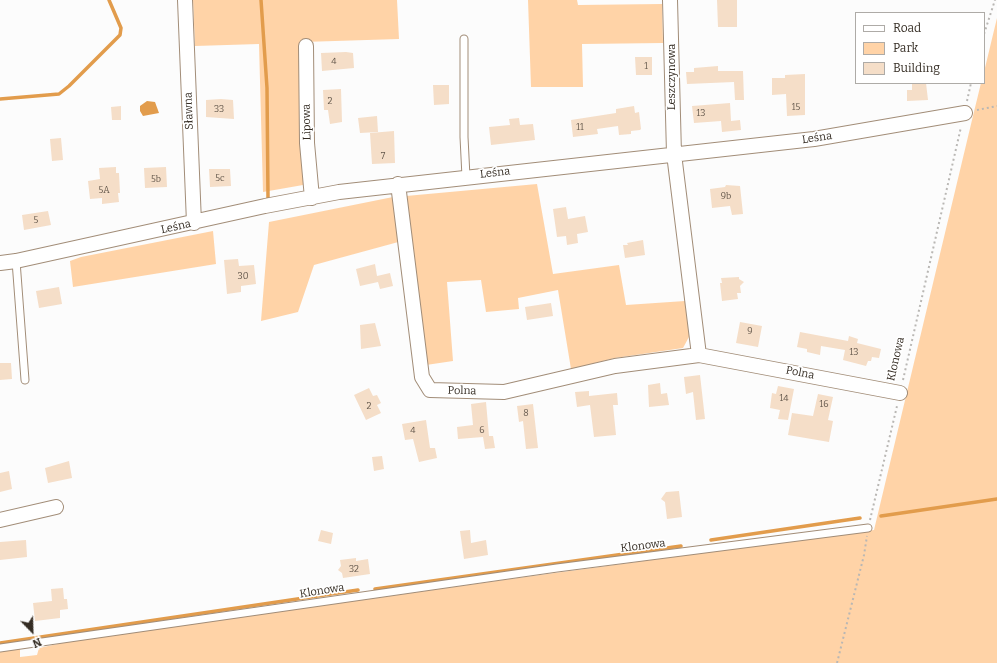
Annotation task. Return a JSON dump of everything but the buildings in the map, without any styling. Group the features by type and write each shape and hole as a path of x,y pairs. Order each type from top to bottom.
{"street":[{"name":"Sławna","path":"185,0 194,223"},
{"name":"Leszczynowa","path":"670,0 674,154"},
{"name":"Lipowa","path":"306,46 307,143 312,198"},
{"name":"Leśna","path":"0,263 16,261 194,223 265,206 339,192 398,184 814,139 965,113"},
{"path":"674,154 699,355"},
{"name":"Polna","path":"398,184 422,377 430,390 504,392 615,366 699,355 900,393"},
{"path":"0,520 56,507"}],"lane":[{"path":"464,39 464,137 466,177"},
{"path":"16,261 25,380"},
{"name":"Klonowa","path":"0,648 557,568 868,528"}],"path":[{"path":"985,31 995,0"},
{"path":"971,84 965,113 997,106"},
{"name":"Klonowa","path":"868,528 965,113"},
{"path":"837,663 864,555 868,528"}],"green space":[{"path":"193,0 397,0 399,39 303,42 303,185 263,192 259,44 195,46"},
{"path":"528,0 577,0 578,5 662,4 663,43 582,44 583,87 531,87"},
{"path":"997,18 997,663 0,663 0,650 20,647 20,657 37,655 39,648 67,642 510,579 874,530 981,84 985,84 985,68"},
{"path":"537,184 553,274 619,265 626,305 685,301 690,335 683,348 615,358 571,369 558,290 518,298 519,309 486,312 481,280 447,282 453,361 426,365 406,196"},
{"path":"393,197 402,241 314,265 298,312 261,321 269,222"},
{"path":"213,231 216,264 73,287 70,261 81,257"}],"shaded area":[{"path":"147,101 155,102 159,113 143,116 140,111 140,106"}],"waterway":[{"path":"0,99 59,94 69,86 120,35 121,28 109,0"},
{"path":"261,0 267,88 268,198"},
{"path":"881,516 997,499"},
{"path":"711,540 860,518"},
{"path":"375,589 681,546"},
{"path":"0,643 358,590"}]}
